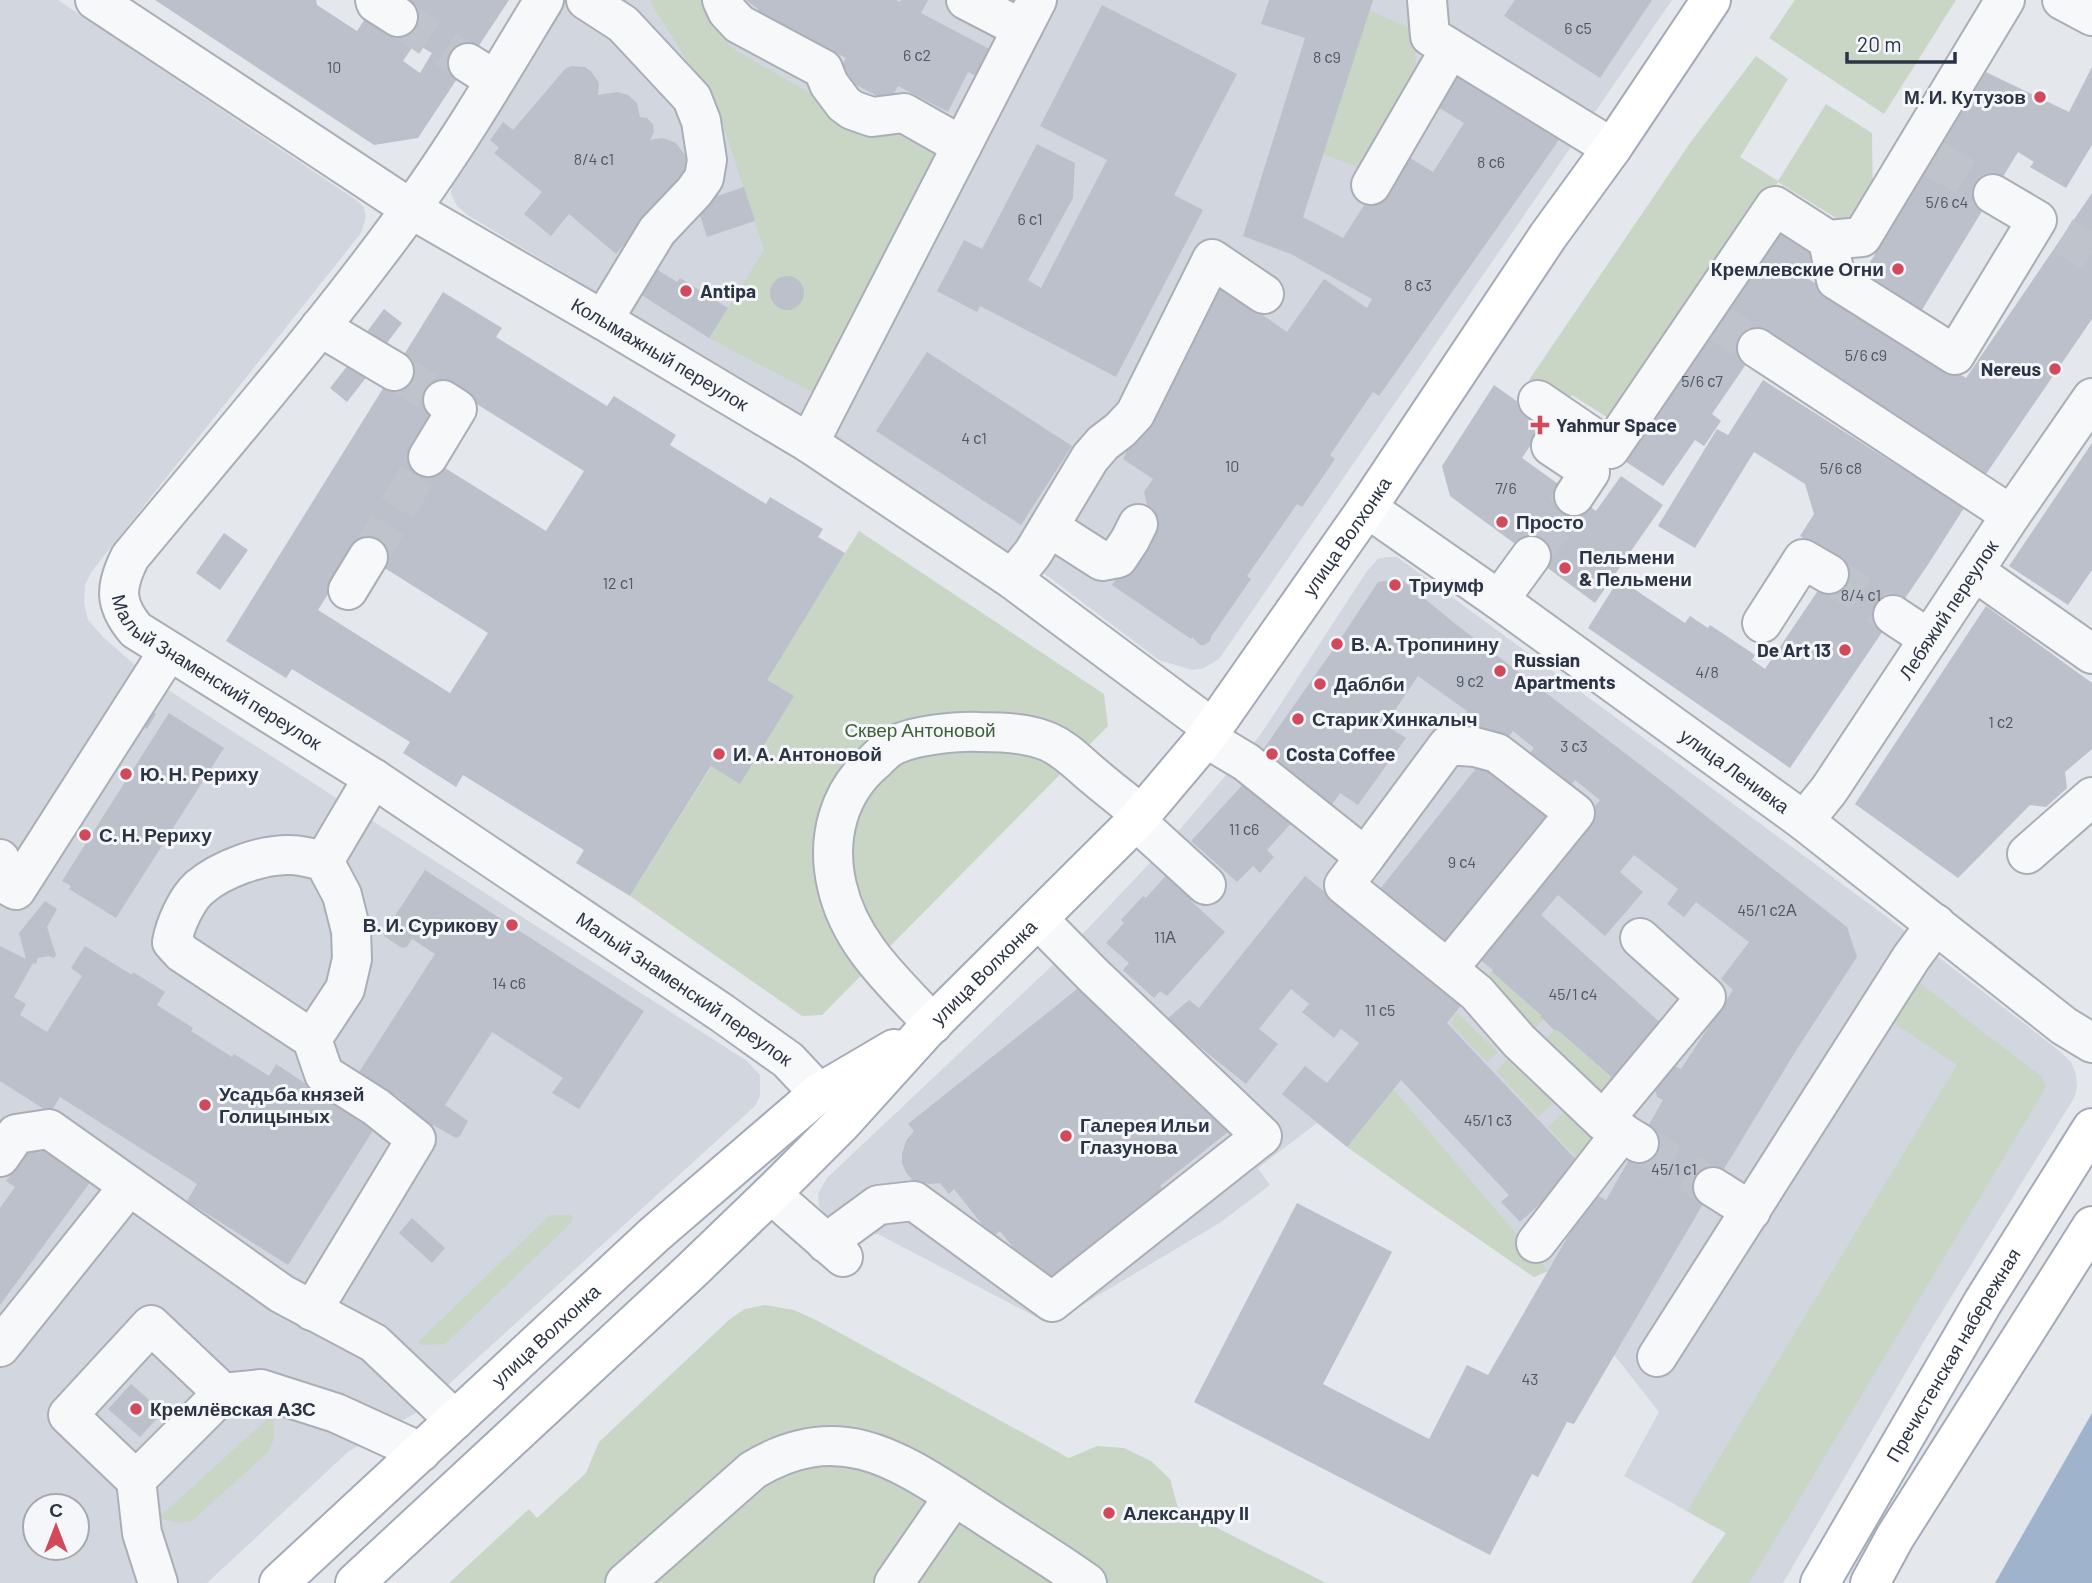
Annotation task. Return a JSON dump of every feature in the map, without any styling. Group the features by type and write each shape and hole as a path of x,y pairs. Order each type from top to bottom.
{"main road":[{"name":"улица Волхонка","path":"355,1583 771,1194 841,1124 929,1027 1138,817 1209,733 1367,508 1540,247 1612,148 1711,0"},
{"name":"улица Волхонка","path":"279,1583 655,1234 819,1093 929,1027"},
{"name":"Пречистенская набережная","path":"1820,1583 1983,1302 2092,1128"},
{"path":"1870,1583 1895,1537 2092,1226"}],"street":[{"name":"Колымажный переулок","path":"95,0 411,209 809,443 1012,579 1247,762 1347,880 1465,971 1477,993 1519,1041 1621,1132"},
{"name":"Малый Знаменский переулок","path":"544,0 482,71 411,209 320,327 130,557 120,576 119,598 123,615 136,630 168,652 373,778 702,1000 788,1060 819,1093"},
{"path":"586,0 623,24 692,98 701,121 707,160 704,178 657,231 603,320"},
{"path":"722,0 727,11 739,24 823,69 829,84 852,110 872,117 904,113 962,146"},
{"path":"809,443 1030,14 967,0"},
{"path":"1427,0 1430,36 1612,148"},
{"path":"1538,400 1611,449 1707,315 1775,206 1828,240 1861,237 1924,153 2005,0"},
{"path":"2062,0 2092,16"},
{"path":"1371,185 1450,49"},
{"path":"1828,240 1836,280 1955,355 2050,228 1993,194"},
{"path":"1012,579 1033,552 1090,458 1135,414 1212,259 1264,294"},
{"path":"320,327 394,371"},
{"path":"1757,348 2011,515"},
{"name":"Лебяжий переулок","path":"1804,821 1829,790 2092,398"},
{"path":"428,457 457,409 443,400"},
{"path":"1551,446 1590,472 1574,496"},
{"name":"улица Ленивка","path":"1367,508 1804,821 2064,1026 2092,1043"},
{"path":"1049,527 1102,561 1118,558 1138,524"},
{"path":"1499,600 1531,556"},
{"path":"348,590 368,557"},
{"path":"1762,623 1803,559 1829,574"},
{"path":"1974,571 2092,654"},
{"path":"1893,615 1929,639"},
{"path":"2,876 16,890 168,652"},
{"path":"929,1027 855,935 845,913 833,867 833,831 839,810 851,786 865,769 892,747 941,733 997,732 1025,735 1049,742 1076,759 1206,886"},
{"path":"1347,880 1448,745 1475,747 1497,753 1575,813 1465,971"},
{"path":"324,861 373,778"},
{"path":"2027,854 2092,797"},
{"path":"312,1311 416,1139 376,1107 324,1074 312,1039 182,953 172,942 175,926 197,890 221,873 258,859 291,855 324,861"},
{"path":"312,1039 345,989 352,959 351,931 342,895 324,861"},
{"path":"771,1194 834,1250 878,1205 914,1201 1052,1302 1262,1136 1038,919"},
{"path":"1657,1357 1911,958 1936,924"},
{"path":"1535,1243 1621,1132 1706,997 1640,938"},
{"path":"0,1157 16,1133 49,1129 282,1294 374,1343 455,1420"},
{"path":"0,1347 129,1186"},
{"path":"1713,1188 1751,1210"},
{"path":"158,1583 142,1532 136,1480 68,1415 151,1325 223,1393"},
{"path":"136,1480 223,1393 261,1389 336,1413 421,1452"},
{"path":"625,1583 753,1470 774,1457 798,1449 822,1446 846,1446 871,1451 894,1460 1087,1583"},
{"path":"894,1583 954,1496"}],"shaded area":[{"path":"0,0 58,0 356,200 363,206 366,217 361,233 92,571 85,585 84,603 88,620 103,637 151,679 747,1061 760,1075 760,1096 755,1106 419,1411 348,1452 207,1583 0,1583"},
{"path":"559,0 1672,0 1219,659 1204,668 1192,670 1159,660 1037,568 932,509 614,303 469,216 457,206 451,194 452,179"},
{"path":"1397,557 1887,917 2071,1062 2077,1087 2074,1098 1927,1336 1783,1583 1691,1583 1726,1533 1624,1476 1659,1412 1548,1271 1534,1277 1419,1198 1317,1123 1258,1168 1270,1185 1221,1222 1062,1317 1040,1319 878,1234 861,1234 827,1216 819,1207 818,1194 827,1178 1058,960 1164,848 1261,734 1367,571 1378,559"}],"green space":[{"path":"649,0 702,0 716,28 737,51 880,134 902,132 942,154 816,394 709,338 764,250 719,112"},
{"path":"1795,0 1956,0 1884,114 1769,38"},
{"path":"1369,10 1414,30 1417,84 1366,170 1323,154"},
{"path":"1756,56 1788,79 1740,157 1778,181 1826,104 1872,133 1873,207 1844,223 1778,182 1616,423 1572,395 1565,404 1529,380 1690,143"},
{"name":"Сквер Антоновой","path":"859,531 1104,694 1108,726 822,1015 802,1016 630,896"},
{"path":"1492,972 1542,1016 1543,1019 1532,1032 1480,984"},
{"path":"1913,978 2041,1076 2046,1085 2045,1089 1749,1583 1691,1583 1726,1533 1687,1511 1957,1065 1895,1024 1892,1019"},
{"path":"1457,1013 1498,1052 1487,1062 1450,1023"},
{"path":"1554,1030 1559,1031 1616,1081 1603,1095 1544,1042"},
{"path":"1507,1060 1554,1103 1538,1117 1496,1071"},
{"path":"1393,1089 1548,1271 1534,1277 1347,1147"},
{"path":"1564,1112 1591,1137 1596,1146 1583,1165 1548,1127"},
{"path":"550,1215 571,1215 573,1218 572,1222 445,1344 422,1345 418,1342"},
{"path":"765,1305 794,1310 818,1321 1069,1458 1097,1446 1124,1448 1151,1461 1170,1479 1178,1508 1326,1583 449,1583 529,1509 537,1518 586,1473 599,1442 730,1319 745,1309"},
{"path":"273,1414 274,1439 269,1451 192,1521 180,1523 158,1518"}],"water":[{"path":"2092,1413 2092,1583 1995,1583"}],"building":[{"path":"155,0 316,0 317,5 357,31 370,11 392,26 409,0 509,0 418,138 374,145","holes":["415,43 432,53 420,73 403,61"]},
{"path":"746,0 928,0 921,13 995,52 981,78 968,72 948,112 898,86 889,102 837,75 846,58 818,44 814,50 755,16 758,9"},
{"path":"1269,0 1373,0 1303,217 1343,238 1399,151 1433,172 1464,123 1428,101 1449,67 1561,137 1379,396 1373,392 1330,455 1335,459 1302,507 1297,504 1247,576 1251,579 1212,634 1210,641 1200,645 1192,637 1191,639 1112,585 1159,518 1148,510 1144,492 1153,479 1123,459 1211,279 1287,332 1324,279 1367,308 1372,299 1291,254 1243,236 1305,38 1261,24"},
{"path":"1515,0 1652,0 1600,78 1504,16"},
{"path":"1102,5 1237,74 1174,195 1203,210 1116,377 980,306 977,312 937,291 964,240 982,249 1037,144 1075,163 1073,198 1028,280 1041,288 1107,160 1040,126"},
{"path":"571,66 585,67 591,71 599,83 598,95 617,92 628,95 637,103 640,117 647,118 653,124 654,132 650,140 662,138 676,143 685,155 687,170 616,254 569,214 551,236 524,214 542,192 494,153 499,148 490,140 503,122 513,130 565,69"},
{"path":"2092,67 2092,145 2066,188 2030,167 2034,162 2018,152 1917,318 1858,282 1986,72 2069,112"},
{"path":"744,187 755,221 707,237 696,203"},
{"path":"2092,193 2092,319 1986,474 1768,332 1712,414 1721,421 1704,446 1695,440 1663,486 1620,458 1770,227 1817,257 1804,276 1966,378"},
{"path":"656,269 677,282 680,278 728,308 709,338 640,294"},
{"path":"787,276 799,281 804,293 799,305 787,310 775,305 770,293 775,281"},
{"path":"443,292 502,328 496,337 607,406 614,396 676,435 670,445 766,504 770,497 823,529 818,537 845,553 767,680 794,696 740,784 711,766 630,896 576,863 584,850 463,775 456,787 403,753 410,742 292,669 286,678 226,641","holes":["451,388 584,471 546,531 413,448","356,550 488,633 450,693 318,610"]},
{"path":"384,309 402,323 381,351 363,337"},
{"path":"927,352 1072,446 1021,525 876,431"},
{"path":"355,356 372,370 347,402 330,388"},
{"path":"1763,380 1964,508 1790,768 1588,628 1619,579 1685,623 1690,616 1708,628 1710,625 1755,655 1752,660 1765,669 1838,561 1800,536 1814,514 1805,484 1754,452 1695,548 1658,526 1717,429 1728,435"},
{"path":"1494,385 1546,422 1522,458 1596,511 1621,476 1663,505 1595,603 1450,496 1442,466"},
{"path":"2092,443 2092,570 2068,605 2009,566"},
{"path":"224,533 248,550 220,590 196,573"},
{"path":"1401,579 1847,927 1857,957 1713,1187 1574,1424 1567,1422 1538,1477 1532,1474 1490,1555 1194,1402 1297,1203 1392,1252 1323,1384 1429,1439 1467,1365 1488,1375 1593,1193 1606,1200 1663,1100 1657,1097 1655,1089 1668,1067 1681,1069 1733,990 1721,979 1749,942 1696,902 1684,917 1667,904 1678,889 1634,855 1620,872 1643,892 1605,936 1558,895 1541,915 1664,1026 1616,1081 1559,1031 1554,1030 1473,954 1600,800 1575,780 1566,792 1525,760 1534,748 1513,731 1504,743 1476,739 1457,725 1467,711 1418,676 1385,725 1406,738 1358,805 1340,793 1326,813 1257,758 1378,582"},
{"path":"1986,606 2092,683 2092,749 2065,772 2067,788 2046,807 2030,805 1958,878 1855,804"},
{"path":"146,708 156,714 147,729 137,722"},
{"path":"169,713 224,748 116,918 69,889 71,886 62,881"},
{"path":"1481,762 1555,821 1447,956 1373,898"},
{"path":"1249,778 1295,819 1267,850 1274,857 1260,873 1253,866 1237,882 1191,841"},
{"path":"425,870 644,1011 579,1109 552,1093 563,1078 492,1032 445,1105 468,1121 460,1136 456,1138 433,1125 429,1132 397,1113 404,1101 359,1072 435,954 412,939 407,947 402,948 384,936"},
{"path":"1170,871 1197,895 1191,901 1225,932 1167,996 1160,991 1154,998 1123,970 1129,963 1106,943 1124,923 1121,920 1143,896 1146,898"},
{"path":"1305,876 1463,1003 1447,1023 1582,1166 1520,1222 1501,1202 1509,1195 1401,1080 1347,1147 1282,1094 1305,1066 1327,1083 1359,1043 1341,1029 1334,1038 1302,1012 1309,1004 1291,989 1259,1029 1278,1044 1246,1084 1180,1031 1161,1047 1164,1056 1228,1132 1160,1186 1165,1192 1045,1288 1000,1231 992,1237 954,1189 949,1194 940,1183 919,1183 912,1180 902,1163 906,1141 914,1131 908,1124 1086,982 1136,1046 1189,1000 1199,1008"},
{"name":"Усадьба князей Голицыных","path":"45,901 57,909 47,927 56,955 54,958 38,958 36,964 33,963 14,997 26,1004 20,1015 47,1032 82,976 71,968 85,946 165,992 157,1005 232,1057 234,1054 269,1076 276,1064 374,1129 288,1265 187,1201 197,1184 60,1097 50,1113 0,1081 0,946 26,959 19,933"},
{"path":"32,1147 40,1153 44,1147 91,1181 0,1305 0,1208 15,1187 6,1181"},
{"path":"412,1218 445,1248 432,1263 399,1233"},
{"path":"131,1384 163,1412 140,1437 108,1409"}],"tunnel":[{"path":"398,17 468,63"},
{"path":"1933,158 1993,194"},
{"path":"2063,236 2092,253"},
{"path":"1711,318 1757,348"},
{"path":"394,371 443,400"},
{"path":"368,557 428,457"},
{"path":"1531,556 1574,496"},
{"path":"1829,574 1893,615"},
{"path":"1639,1143 1713,1187"}],"place":[{"name":"М. И. Кутузов","path":"2040,97"},
{"name":"Кремлевские Огни","path":"1898,269"},
{"name":"Antipa","path":"686,291"},
{"name":"Nereus","path":"2055,369"},
{"name":"Yahmur Space","path":"1540,425"},
{"name":"Просто","path":"1502,522"},
{"name":"Пельмени & Пельмени","path":"1565,568"},
{"name":"Триумф","path":"1395,585"},
{"name":"В. А. Тропинину","path":"1337,644"},
{"name":"De Art 13","path":"1845,650"},
{"name":"Russian Apartments","path":"1500,671"},
{"name":"Даблби","path":"1320,684"},
{"name":"Старик Хинкалыч","path":"1298,719"},
{"name":"И. А. Антоновой","path":"719,754"},
{"name":"Costa Coffee","path":"1272,754"},
{"name":"Ю. Н. Рериху","path":"126,774"},
{"name":"С. Н. Рериху","path":"85,835"},
{"name":"В. И. Сурикову","path":"512,925"},
{"name":"Усадьба князей Голицыных","path":"205,1105"},
{"name":"Галерея Ильи Глазунова","path":"1066,1136"},
{"name":"Кремлёвская АЗС","path":"136,1409"},
{"name":"Александру II","path":"1109,1513"}]}
